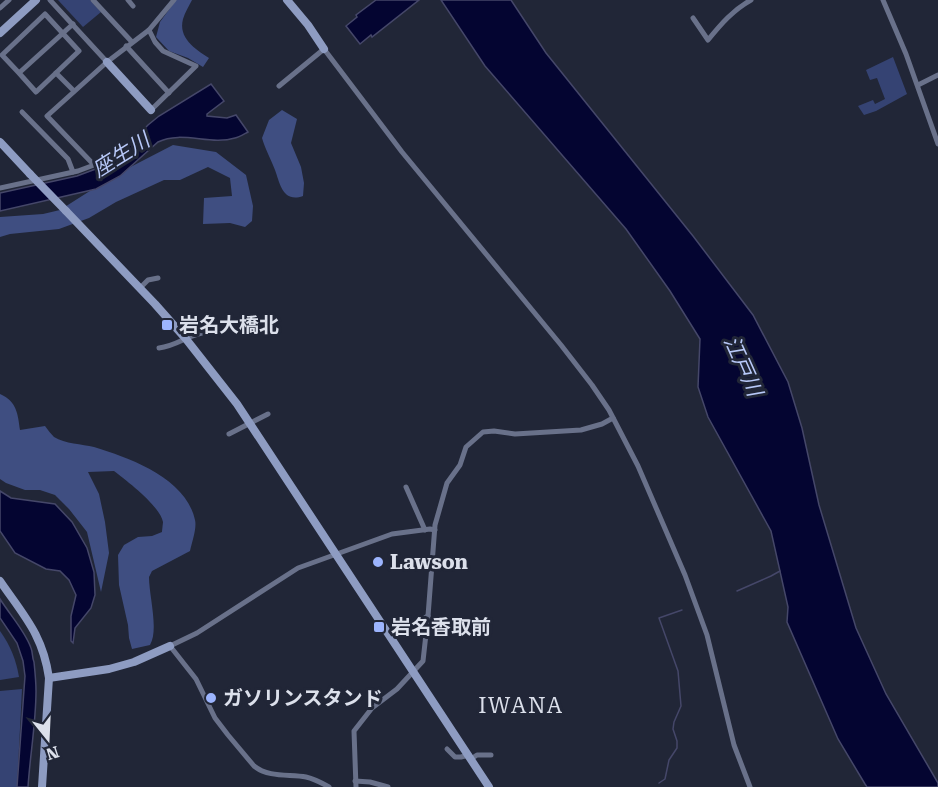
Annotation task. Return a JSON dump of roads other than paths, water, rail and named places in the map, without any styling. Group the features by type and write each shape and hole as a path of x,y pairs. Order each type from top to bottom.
{"street":[{"path":"0,8 9,0"},
{"path":"0,33 36,0"},
{"path":"50,0 151,110 196,66 163,51 149,30"},
{"path":"93,0 169,93"},
{"path":"128,0 133,6"},
{"path":"163,0 168,6"},
{"path":"0,188 73,172 94,165 47,116 107,62 149,30 174,0"},
{"path":"287,0 402,152 555,337 592,385 613,418 638,466 694,599 710,644 734,745 750,787"},
{"path":"693,18 708,40 724,20 751,0"},
{"path":"883,0 918,85 938,144"},
{"path":"45,14 63,33 80,51 36,92 2,55 45,14"},
{"path":"19,73 73,24"},
{"path":"279,86 324,49"},
{"path":"56,73 74,91"},
{"path":"918,85 938,75"},
{"path":"22,112 68,159 73,172"},
{"path":"0,142 66,211 122,275 140,288 186,339 250,423 489,787"},
{"path":"140,288 148,280 158,278"},
{"path":"159,348 208,332"},
{"path":"229,434 268,414"},
{"path":"388,787 370,782 356,784 354,730 372,708 397,689 423,661 435,525 447,483 460,465 466,447 479,434 488,431 515,434 587,429 613,418"},
{"path":"406,487 425,530"},
{"path":"49,678 109,669 134,662 197,633 298,568 392,534 435,530"},
{"path":"0,581 37,634 45,655 49,678 42,787"},
{"path":"392,637 428,616"},
{"path":"170,646 196,679 215,718 254,766 273,774 317,780 329,787"},
{"path":"447,749 455,757 491,755"}],"water":[{"path":"376,0 419,0 360,44 346,26"},
{"name":"江戸川","path":"441,0 511,0 546,53 693,236 753,315 788,382 802,428 819,505 856,628 886,694 938,783 938,787 867,787 865,784 838,739 787,622 788,607 771,531 708,417 698,387 700,339 670,291 626,229 485,66"},
{"name":"座生川","path":"211,84 224,101 207,116 227,118 236,115 248,132 237,138 225,140 177,137 167,139 158,142 120,176 96,189 0,211 0,193 77,176 101,167 121,153 159,116"},
{"path":"0,491 11,498 55,504 72,522 87,548 94,572 95,595 91,608 75,628 73,643 71,641 71,616 76,595 69,580 60,571 46,569 15,553 0,531"},
{"path":"0,599 25,635 34,662 36,703 28,787 17,787 25,676 23,661 17,643 0,618"}],"waterway":[{"path":"737,591 780,571"},
{"path":"659,783 665,779 669,760 677,748 673,729 681,706 678,671 659,618 682,610"}],"place":[{"name":"岩名大橋北","path":"167,325"},
{"name":"Lawson","path":"378,562"},
{"name":"岩名香取前","path":"379,627"},
{"name":"ガソリンスタンド","path":"211,698"}],"district":[{"name":"IWANA","path":"521,705"}]}
